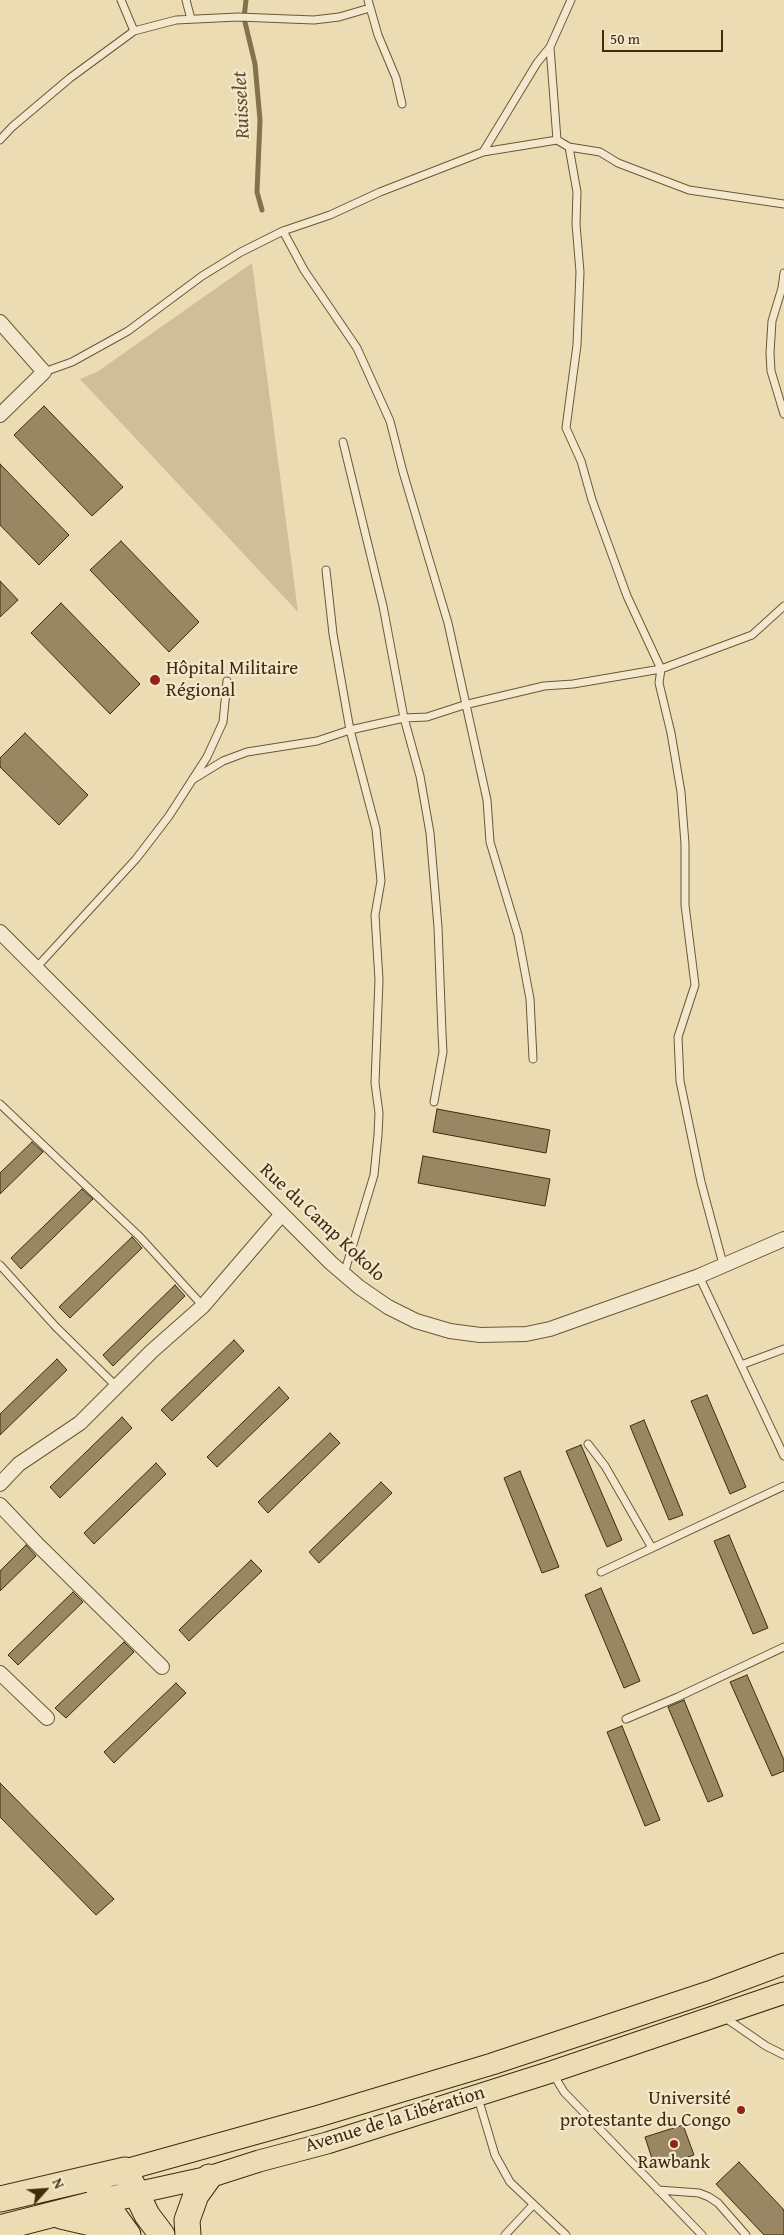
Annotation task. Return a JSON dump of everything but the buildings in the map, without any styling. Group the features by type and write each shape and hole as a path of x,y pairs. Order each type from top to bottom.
{"highway":[{"name":"Avenue de la Libération","path":"0,2200 125,2170"},
{"path":"125,2170 147,2215 162,2235"},
{"path":"94,2177 105,2203 128,2235"},
{"path":"188,2235 187,2220 196,2195 209,2177"},
{"name":"Avenue de la Libération","path":"0,2228 136,2194"},
{"path":"56,2215 95,2224 114,2235"}],"main road":[{"name":"Avenue de la Libération","path":"125,2170 319,2116 492,2064 709,1992 784,1964"},
{"name":"Avenue de la Libération","path":"136,2194 209,2177 551,2072 722,2015 784,1992"}],"street":[{"path":"0,322 44,372 0,415"},
{"name":"Rue du Camp Kokolo","path":"0,932 344,1274 388,1308 416,1321 450,1331 494,1336 526,1334 550,1329 699,1276 784,1239"},
{"path":"0,1484 19,1464 80,1423 116,1386 203,1306 282,1214"},
{"path":"0,1505 38,1546 162,1667"},
{"path":"0,1673 47,1718"}],"lane":[{"path":"121,0 134,31"},
{"path":"186,0 191,19"},
{"path":"368,0 381,44 396,78 402,104"},
{"path":"483,152 537,63 550,47 571,0"},
{"path":"0,140 70,78 134,31 155,24 191,19 238,17 314,20 339,17 370,8"},
{"path":"550,47 557,140"},
{"path":"44,372 72,362 128,331 202,276 241,252 283,231 330,215 380,192 483,152 557,140 569,147 600,152 618,163 689,190 784,204"},
{"path":"569,147 577,192 576,224 580,288 577,345 566,428 581,461 592,500 627,596 661,669 659,682 671,733 681,792 685,844 685,905 695,985 678,1037 679,1072 701,1182 723,1264"},
{"path":"283,231 309,278 357,348 390,420 403,472 448,623 464,705 487,800 490,842 518,935 530,999 533,1059"},
{"path":"784,273 782,288 772,322 770,353 771,371 784,414"},
{"path":"343,442 383,606 404,718 420,776 430,832 438,927 442,1052 434,1102"},
{"path":"326,570 333,634 350,730 376,829 381,881 374,915 379,980 375,1083 379,1113 374,1175 344,1274"},
{"path":"192,780 223,760 247,752 317,741 350,730 404,718 426,717 464,705 544,686 574,684 661,669 752,635 784,606"},
{"path":"36,968 136,859 169,816 207,758 223,722 227,681"},
{"path":"0,1104 140,1237 203,1306"},
{"path":"0,1265 56,1327 116,1386"},
{"path":"699,1276 784,1456"},
{"path":"741,1365 784,1348"},
{"path":"588,1444 606,1466 652,1548"},
{"path":"602,1572 784,1486"},
{"path":"626,1719 678,1697 784,1647"},
{"path":"722,2015 766,2046 784,2055"},
{"path":"551,2072 564,2092 702,2235"},
{"path":"477,2095 495,2155 510,2182 566,2235"},
{"path":"658,2190 699,2193 709,2197 718,2203 746,2235"},
{"path":"505,2235 533,2205"}],"shaded area":[{"path":"252,263 298,612 80,379 97,372"}],"waterway":[{"name":"Ruisselet","path":"246,0 244,18 255,64 260,120 257,192 262,210"}],"place":[{"name":"Hôpital Militaire Régional","path":"155,680"},
{"name":"Université protestante du Congo","path":"741,2110"},
{"name":"Rawbank","path":"674,2144"}]}
